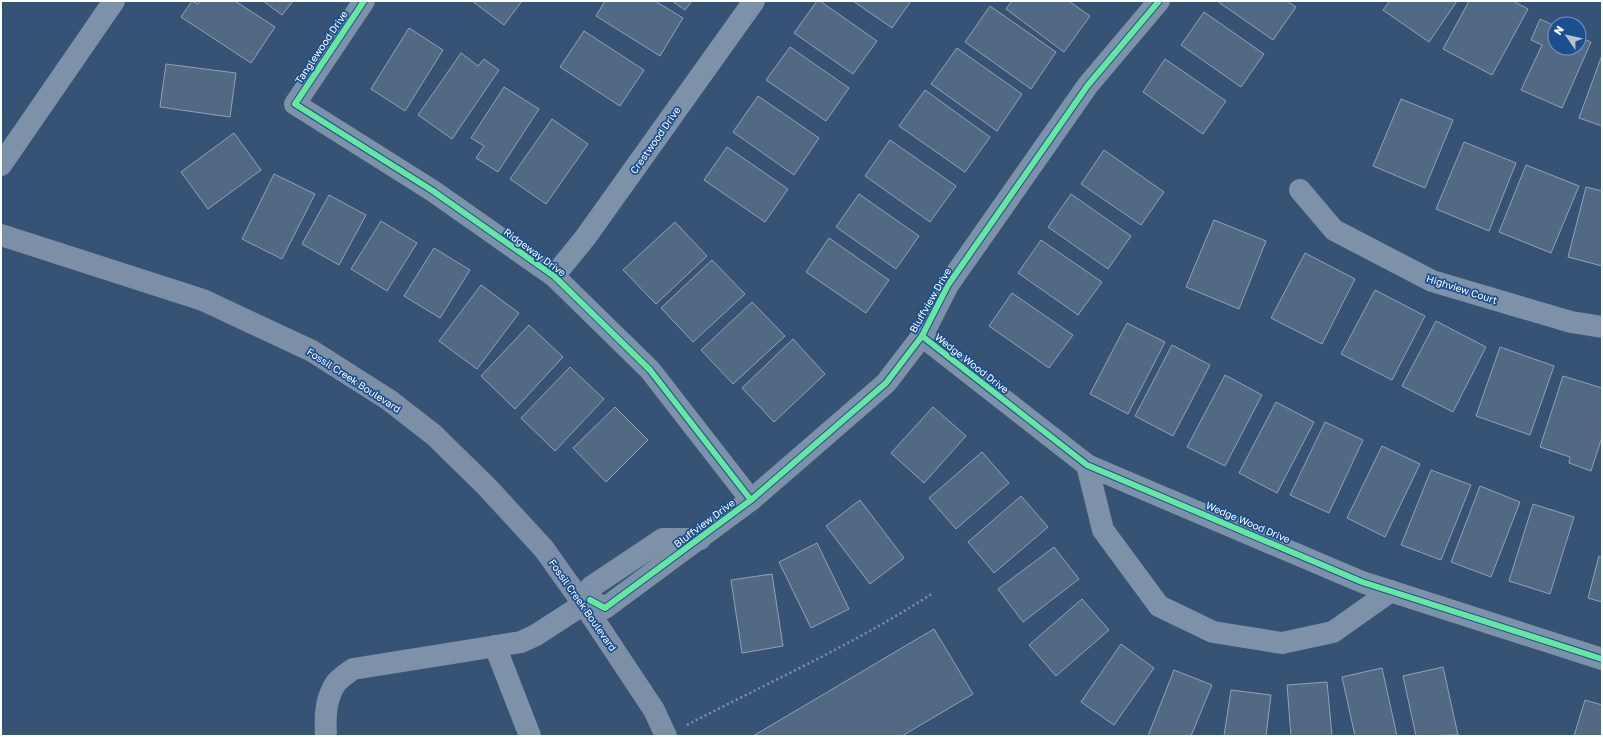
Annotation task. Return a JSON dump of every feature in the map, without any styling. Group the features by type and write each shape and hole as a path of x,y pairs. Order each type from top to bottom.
{"main road":[{"name":"Fossil Creek Boulevard","path":"1,235 203,300 312,351 389,400 434,434 488,488 544,549 587,603 654,710 673,732"}],"street":[{"path":"1,164 114,1"},
{"name":"Tanglewood Drive","path":"295,104 364,1"},
{"name":"Crestwood Drive","path":"554,276 585,238 754,1"},
{"name":"Bluffview Drive","path":"587,603 605,608 700,539 752,500 886,383 922,336 948,285 1088,85 1159,1"},
{"name":"Ridgeway Drive","path":"295,104 433,192 554,276 650,370 752,500"},
{"name":"Highview Court","path":"1300,190 1334,230 1432,281 1571,322 1602,327"},
{"name":"Wedge Wood Drive","path":"922,336 1087,465 1362,582 1602,659"},
{"path":"1087,465 1103,530 1159,606 1213,632 1282,643 1333,632 1392,592"},
{"path":"326,736 325,715 329,697 336,682 354,669 521,642 536,635 587,603"},
{"path":"495,646 530,736"}],"path":[{"path":"673,732 880,626 933,593"}],"building":[{"path":"192,1 198,4 200,1 235,1 275,27 251,63 181,17"},
{"path":"263,1 293,1 282,15"},
{"path":"472,1 522,1 504,25"},
{"path":"605,1 655,1 683,18 660,56 596,16"},
{"path":"672,1 692,1 685,10"},
{"path":"817,1 820,1 877,41 853,74 794,33"},
{"path":"853,1 911,1 892,28"},
{"path":"1012,1 1069,1 1090,16 1064,52 1006,9"},
{"path":"1217,1 1287,1 1296,7 1273,40"},
{"path":"1390,1 1457,1 1429,42 1383,10"},
{"path":"1469,1 1513,1 1528,9 1492,75 1443,49"},
{"path":"990,6 1056,52 1031,89 965,42"},
{"path":"1204,12 1264,54 1241,87 1181,45"},
{"path":"1540,19 1547,22 1547,56 1585,56 1562,108 1521,90 1542,45 1531,40"},
{"path":"409,28 443,50 405,111 371,89"},
{"path":"584,31 644,70 620,106 560,67"},
{"path":"1587,40 1591,42 1587,51"},
{"path":"790,47 849,88 826,121 766,80"},
{"path":"957,48 1022,94 997,131 931,84"},
{"path":"461,53 478,66 484,59 499,70 452,139 418,115"},
{"path":"1602,55 1602,126 1579,118"},
{"path":"1165,59 1226,101 1203,134 1143,92"},
{"path":"166,64 236,73 230,117 160,107"},
{"path":"504,87 539,109 498,172 476,158 484,146 471,138"},
{"path":"925,90 990,137 965,172 899,126"},
{"path":"758,96 819,138 794,175 733,132"},
{"path":"1401,99 1453,120 1425,188 1373,166"},
{"path":"552,119 588,144 546,204 510,179"},
{"path":"234,133 261,170 208,209 181,172"},
{"path":"890,140 956,186 930,222 865,176"},
{"path":"1464,142 1516,163 1489,231 1436,209"},
{"path":"727,147 788,189 765,222 704,180"},
{"path":"1104,150 1164,192 1141,225 1081,184"},
{"path":"1526,165 1579,186 1551,253 1499,232"},
{"path":"274,174 315,194 282,259 242,239"},
{"path":"1586,187 1602,191 1602,266 1568,257"},
{"path":"859,194 919,236 896,269 836,227"},
{"path":"1071,194 1131,236 1108,269 1048,227"},
{"path":"329,195 366,215 339,265 302,244"},
{"path":"1214,220 1266,241 1239,309 1186,287"},
{"path":"381,221 417,243 387,291 351,269"},
{"path":"675,222 707,256 656,304 623,270"},
{"path":"829,238 889,280 866,313 806,272"},
{"path":"1041,240 1102,282 1078,315 1018,273"},
{"path":"434,248 470,270 440,318 404,296"},
{"path":"1305,253 1355,279 1322,344 1271,318"},
{"path":"712,260 745,294 693,342 661,308"},
{"path":"481,285 519,313 477,369 439,341"},
{"path":"1375,290 1425,316 1392,380 1341,354"},
{"path":"1012,293 1073,335 1049,368 989,326"},
{"path":"752,302 785,336 733,384 701,350"},
{"path":"1436,321 1486,347 1453,412 1402,386"},
{"path":"1127,323 1165,342 1128,414 1090,394"},
{"path":"529,325 563,357 515,409 481,376"},
{"path":"793,339 825,374 774,422 742,388"},
{"path":"1172,345 1210,365 1173,436 1135,416"},
{"path":"1500,347 1554,366 1530,435 1476,416"},
{"path":"570,367 604,399 555,451 521,418"},
{"path":"1225,375 1262,395 1225,466 1187,447"},
{"path":"1563,376 1602,388 1602,437 1591,471 1569,463 1570,457 1540,447"},
{"path":"1276,402 1314,422 1277,493 1239,473"},
{"path":"615,407 648,440 606,482 573,448"},
{"path":"933,407 966,436 924,483 891,453"},
{"path":"1325,422 1363,440 1329,513 1290,495"},
{"path":"1382,446 1420,464 1385,537 1347,518"},
{"path":"982,452 1009,483 956,529 929,498"},
{"path":"1431,470 1471,485 1441,560 1401,545"},
{"path":"1480,486 1520,502 1491,577 1451,562"},
{"path":"1021,496 1048,527 994,573 968,542"},
{"path":"860,500 904,558 870,584 826,526"},
{"path":"1533,504 1574,517 1550,594 1509,581"},
{"path":"817,543 849,609 811,628 779,562"},
{"path":"1054,547 1079,579 1023,622 998,589"},
{"path":"1599,556 1602,557 1602,602 1588,598"},
{"path":"772,574 783,646 742,653 731,580"},
{"path":"1082,599 1109,630 1056,676 1029,645"},
{"path":"934,629 973,694 902,736 753,736"},
{"path":"1121,644 1154,668 1114,725 1081,702"},
{"path":"1443,667 1458,735 1416,736 1403,676"},
{"path":"1382,668 1397,736 1355,736 1342,677"},
{"path":"1174,670 1212,685 1191,736 1148,736"},
{"path":"1327,682 1332,736 1291,736 1287,685"},
{"path":"1231,690 1271,695 1266,736 1224,736"},
{"path":"1585,700 1602,705 1602,736 1574,736"}],"cycle path":[{"path":"364,1 295,104 433,191 554,276 650,370 751,500"},
{"path":"590,600 605,608 751,500 886,383 922,336 948,285 1088,85 1159,1"},
{"path":"922,336 1087,465 1362,582 1602,659"}]}
